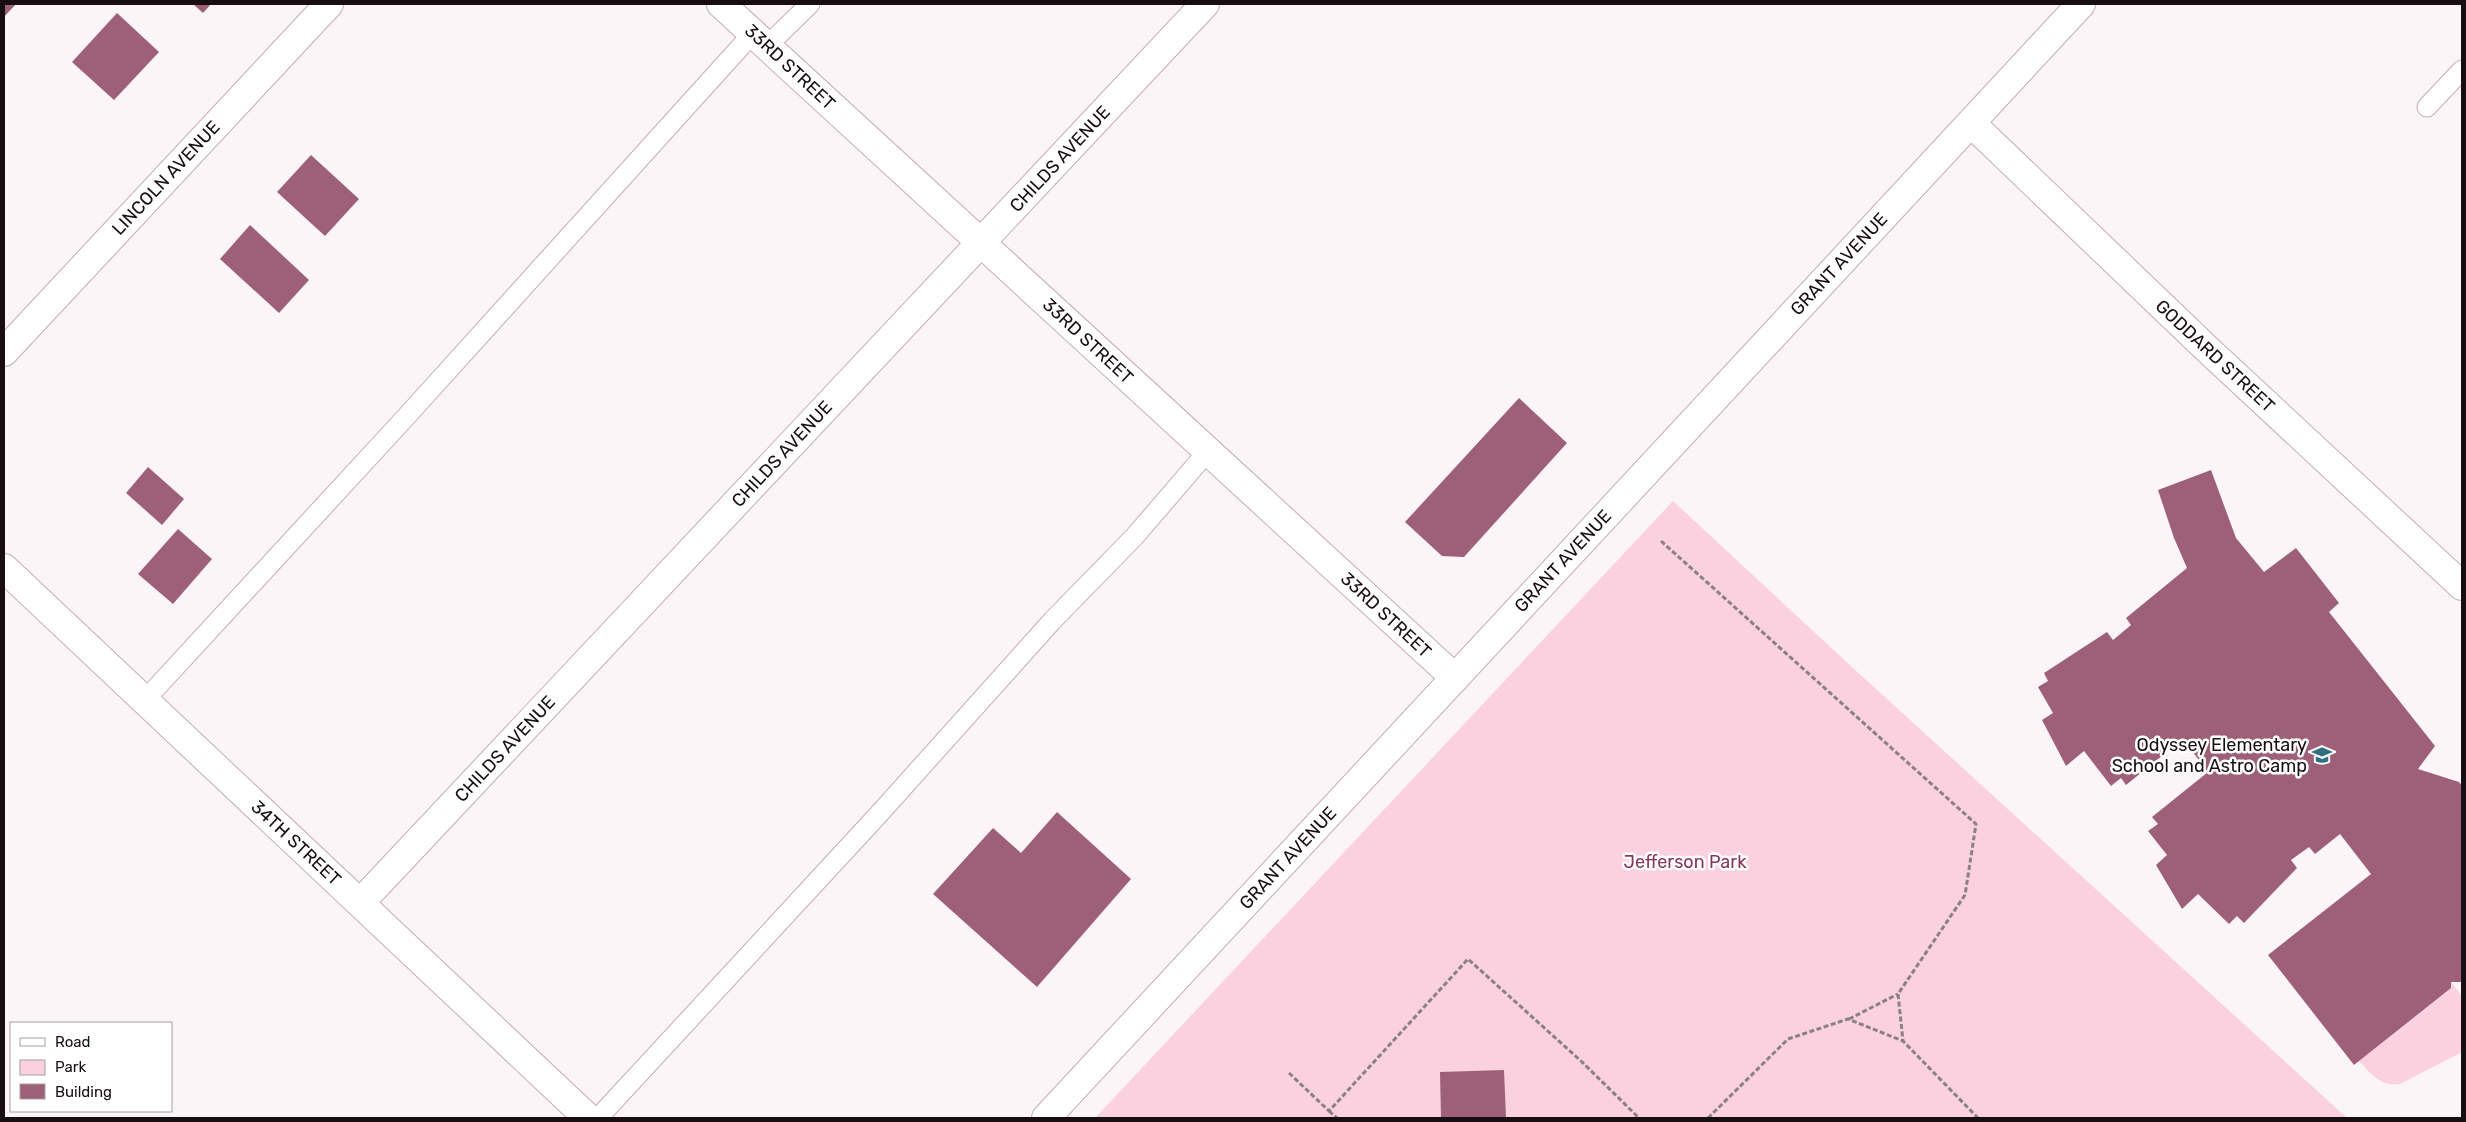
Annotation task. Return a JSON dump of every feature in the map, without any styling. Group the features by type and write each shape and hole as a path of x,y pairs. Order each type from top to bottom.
{"street":[{"name":"LINCOLN AVENUE","path":"4,352 328,4"},
{"name":"33RD STREET","path":"721,4 1455,678"},
{"name":"CHILDS AVENUE","path":"360,903 1205,4"},
{"name":"GRANT AVENUE","path":"1046,1118 2081,4"},
{"name":"GODDARD STREET","path":"1971,123 2206,348 2462,586"},
{"name":"34TH STREET","path":"4,568 588,1118"}],"lane":[{"path":"144,701 405,418 760,39 810,4"},
{"path":"2427,107 2462,70"},
{"path":"598,1118 880,814 1052,621 1134,536 1208,451"}],"path":[{"path":"1661,541 1976,824 1965,895 1898,994 1848,1019 1788,1039 1708,1118"},
{"path":"1329,1111 1468,960 1581,1061 1639,1118"},
{"path":"1898,994 1903,1041"},
{"path":"1848,1019 1903,1041 1978,1118"},
{"path":"1290,1073 1337,1118"}],"green space":[{"name":"Jefferson Park","path":"1673,501 1853,668 2347,1118 1095,1118"},
{"path":"2451,982 2462,996 2462,1052 2400,1084 2387,1084 2372,1075 2359,1061 2451,988"}],"building":[{"path":"4,4 16,4 4,17"},
{"path":"193,4 211,4 203,13"},
{"path":"117,13 159,52 114,100 72,62"},
{"path":"311,155 359,199 325,236 277,192"},
{"path":"250,225 309,280 279,313 220,259"},
{"path":"1519,398 1567,443 1464,557 1442,556 1405,522"},
{"path":"148,467 184,499 162,525 126,493"},
{"name":"Odyssey Elementary School and Astro Camp","path":"2211,470 2236,538 2264,572 2296,548 2339,603 2329,612 2435,746 2418,769 2459,782 2462,786 2462,982 2451,982 2451,988 2354,1065 2268,955 2371,874 2340,834 2315,854 2309,847 2291,860 2297,868 2244,923 2237,916 2229,924 2198,894 2182,909 2156,865 2167,855 2148,831 2158,824 2152,817 2208,772 2183,739 2126,785 2121,778 2111,786 2084,751 2066,766 2042,720 2053,713 2038,687 2048,681 2044,673 2107,632 2113,640 2131,625 2126,618 2187,568 2174,538 2158,490"},
{"path":"178,529 212,559 173,604 138,574"},
{"path":"1057,812 1131,879 1037,987 933,894 993,828 1021,853"},
{"path":"1504,1070 1506,1118 1441,1118 1440,1072"}],"place":[{"name":"Odyssey Elementary School and Astro Camp","path":"2322,755"}]}
